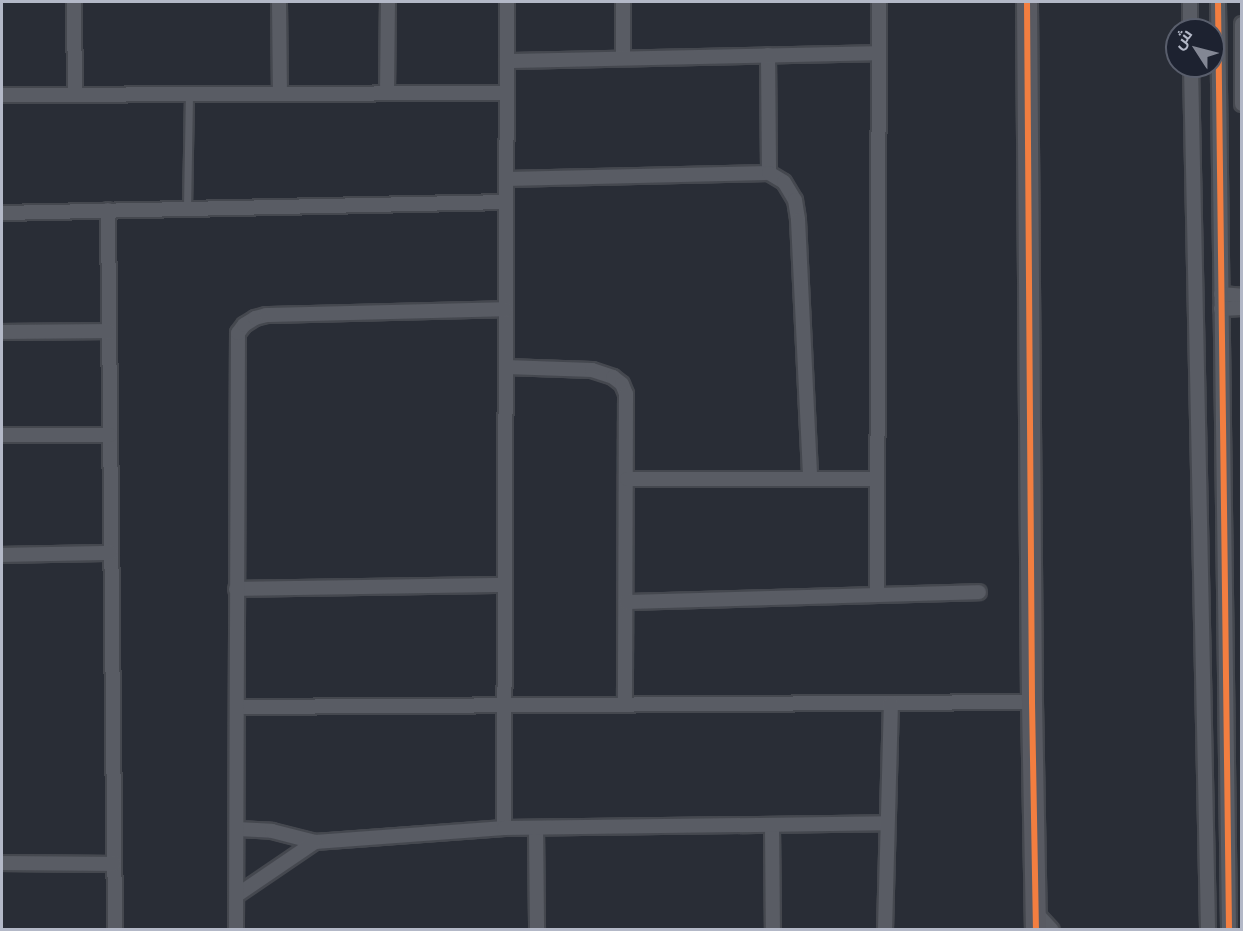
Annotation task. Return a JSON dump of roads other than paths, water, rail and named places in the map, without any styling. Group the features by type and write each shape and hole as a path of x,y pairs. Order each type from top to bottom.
{"street":[{"path":"74,2 75,94"},
{"path":"279,2 280,93"},
{"path":"387,93 388,2"},
{"path":"504,828 507,2"},
{"path":"623,2 623,58"},
{"path":"877,593 879,2"},
{"path":"1028,2 1032,702 1036,921 1052,930"},
{"path":"1190,2 1190,18"},
{"path":"1218,2 1229,930"},
{"path":"1242,24 1242,104"},
{"path":"507,61 879,52"},
{"path":"768,55 769,172"},
{"path":"1191,78 1208,930"},
{"path":"2,95 507,93"},
{"path":"506,179 769,172 784,182 795,200 798,220 810,478"},
{"path":"2,213 506,202"},
{"path":"108,210 114,930"},
{"path":"1221,302 1242,296"},
{"path":"1221,302 1242,308"},
{"path":"236,930 237,343 244,325 255,318 267,315 506,309"},
{"path":"2,332 109,331"},
{"path":"506,367 592,370 618,380 628,399 625,705"},
{"path":"2,435 110,435"},
{"path":"627,478 877,479"},
{"path":"2,555 111,554"},
{"path":"236,589 505,585"},
{"path":"626,602 877,593 979,592"},
{"path":"237,707 1032,702"},
{"path":"885,930 891,703"},
{"path":"1227,756 1242,756"},
{"path":"237,829 272,831 315,842 504,828 887,823"},
{"path":"772,825 773,930"},
{"path":"536,828 537,930"},
{"path":"237,895 315,842"},
{"path":"2,862 114,864"}],"lane":[{"path":"187,209 189,94"}]}
